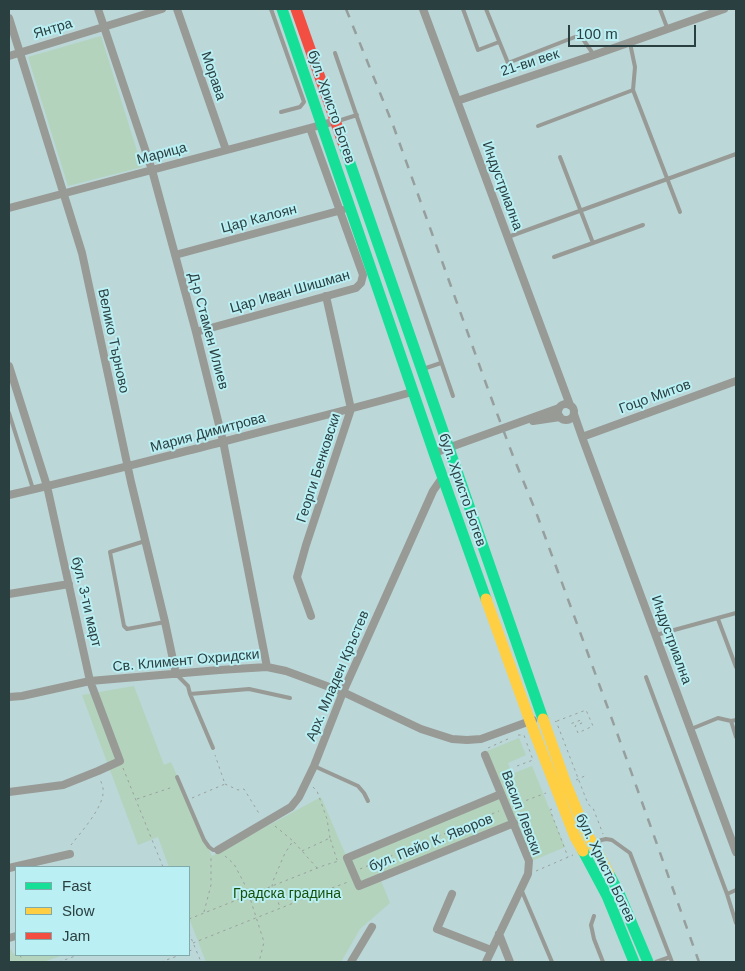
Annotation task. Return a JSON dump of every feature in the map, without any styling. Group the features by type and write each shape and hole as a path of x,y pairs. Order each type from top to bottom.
{"main road":[{"name":"бул. Христо Ботев","path":"282,9 322,125 344,209 530,721 561,786 618,890 648,962"},
{"name":"бул. Христо Ботев","path":"296,9 544,721 575,837 607,896 634,962"}],"street":[{"name":"Д-р Стамен Илиев","path":"98,9 152,170 196,332 222,441 267,667"},
{"name":"Янтра","path":"9,56 162,9"},
{"name":"Морава","path":"177,9 226,150"},
{"name":"Индустриална","path":"423,9 559,373 564,406"},
{"name":"21-ви век","path":"457,101 594,56 724,9"},
{"name":"Велико Търново","path":"9,18 82,253 128,467 176,674"},
{"name":"Марица","path":"9,208 336,122"},
{"path":"310,128 344,209"},
{"name":"Цар Калоян","path":"175,255 344,209"},
{"name":"Цар Иван Шишман","path":"196,332 356,288 361,283 363,275 344,209"},
{"name":"Георги Бенковски","path":"311,616 297,576 351,410 326,296"},
{"name":"бул. 3-ти март","path":"9,366 13,393 47,486 90,682 120,760"},
{"name":"Гоцо Митов","path":"582,437 736,381"},
{"name":"Мария Димитрова","path":"9,495 128,467 222,441 351,410 412,392"},
{"path":"434,453 564,406 574,409 574,414 570,420 562,418 518,423"},
{"path":"562,418 558,413 564,406"},
{"name":"Индустриална","path":"574,414 736,852"},
{"name":"Индустриална","path":"562,418 582,437"},
{"name":"Арх. Младен Кръстев","path":"218,850 291,807 299,797 432,491 442,478"},
{"path":"9,594 69,584"},
{"name":"Св. Климент Охридски","path":"9,697 90,682 267,667 286,671 344,692 421,729 452,739 481,739 530,721 544,721"},
{"name":"Васил Левски","path":"485,755 529,861 528,874 486,962"},
{"path":"9,792 63,785 120,760"},
{"name":"бул. Пейо К. Яворов","path":"347,858 502,794"},
{"name":"бул. Пейо К. Яворов","path":"356,879 514,823"},
{"path":"18,866 67,855"},
{"path":"347,858 356,879"},
{"path":"452,894 437,929 491,950"},
{"path":"351,962 372,927"},
{"path":"499,934 510,962"}],"lane":[{"path":"271,9 304,102 300,107 281,112"},
{"path":"463,9 478,50 499,42"},
{"path":"486,9 508,63 580,35 594,56"},
{"path":"660,9 668,30"},
{"path":"630,43 635,67 632,90 680,212"},
{"path":"335,52 453,396"},
{"path":"538,126 632,90"},
{"path":"336,122 357,115"},
{"path":"508,237 736,154"},
{"path":"560,158 593,243"},
{"path":"554,257 643,225"},
{"path":"421,370 441,363"},
{"path":"9,413 33,489"},
{"path":"145,541 110,552 124,626 127,629 165,622"},
{"path":"656,635 736,614"},
{"path":"718,619 736,667"},
{"path":"176,674 188,686 213,748"},
{"path":"646,677 727,894 736,923"},
{"path":"190,694 249,689 290,698"},
{"path":"691,729 718,718 731,721 736,720"},
{"path":"731,721 736,737"},
{"path":"314,766 358,786 364,792 368,801"},
{"path":"177,776 204,840 213,850 218,850"},
{"path":"591,843 606,839 612,840 630,853 672,962"},
{"path":"521,889 552,962"},
{"path":"727,894 736,890"},
{"path":"594,916 591,925 603,962"},
{"path":"656,962 670,956"}],"path":[{"path":"544,721 556,721 586,710 593,726 578,732 575,726 582,723 581,720 570,724"},
{"path":"556,721 588,804 593,808 601,830"},
{"path":"517,735 524,735 533,760 517,766"},
{"path":"498,743 510,738"},
{"path":"213,748 224,784"},
{"path":"120,760 163,866"},
{"path":"67,855 102,801 104,793 98,771"},
{"path":"193,943 356,879 507,808 587,775"},
{"path":"307,779 317,791 327,819 330,838 338,861"},
{"path":"187,800 224,784 238,790 244,789 262,818 293,841 317,868"},
{"path":"136,799 180,785"},
{"path":"558,807 550,810 568,857"},
{"path":"302,851 330,838"},
{"path":"280,908 272,886 285,854 293,841"},
{"path":"203,913 211,886 212,856 209,847"},
{"path":"218,850 234,864 249,895 264,942 260,962"},
{"path":"528,874 576,854"},
{"path":"190,919 347,858"},
{"path":"190,936 201,962"},
{"path":"190,951 195,949"},
{"path":"58,962 75,956"},
{"path":"161,962 177,956"}],"green space":[{"path":"101,36 142,167 68,186 28,57"},
{"name":"Градска градина","path":"134,686 164,765 171,762 212,856 321,797 347,858 500,798 509,822 380,878 390,903 360,929 341,962 206,962 190,921 190,866 169,866 158,837 138,845 82,695"},
{"path":"519,738 526,755 508,763 512,774 532,766 565,847 532,861 487,751"},
{"path":"11,949 15,956 60,956 43,962 9,962 9,950"}],"railway":[{"path":"346,9 393,125 489,392 536,512 628,763 699,962"}],"traffic: fast":[{"path":"282,9 486,599"},
{"path":"343,143 543,719"},
{"path":"583,851 607,896 634,962"},
{"path":"609,874 648,962"}],"traffic: slow":[{"path":"486,599 530,721 575,837 583,851"},
{"path":"543,719 566,784 586,832 609,874"}],"traffic: jam":[{"path":"296,9 343,143"}]}
